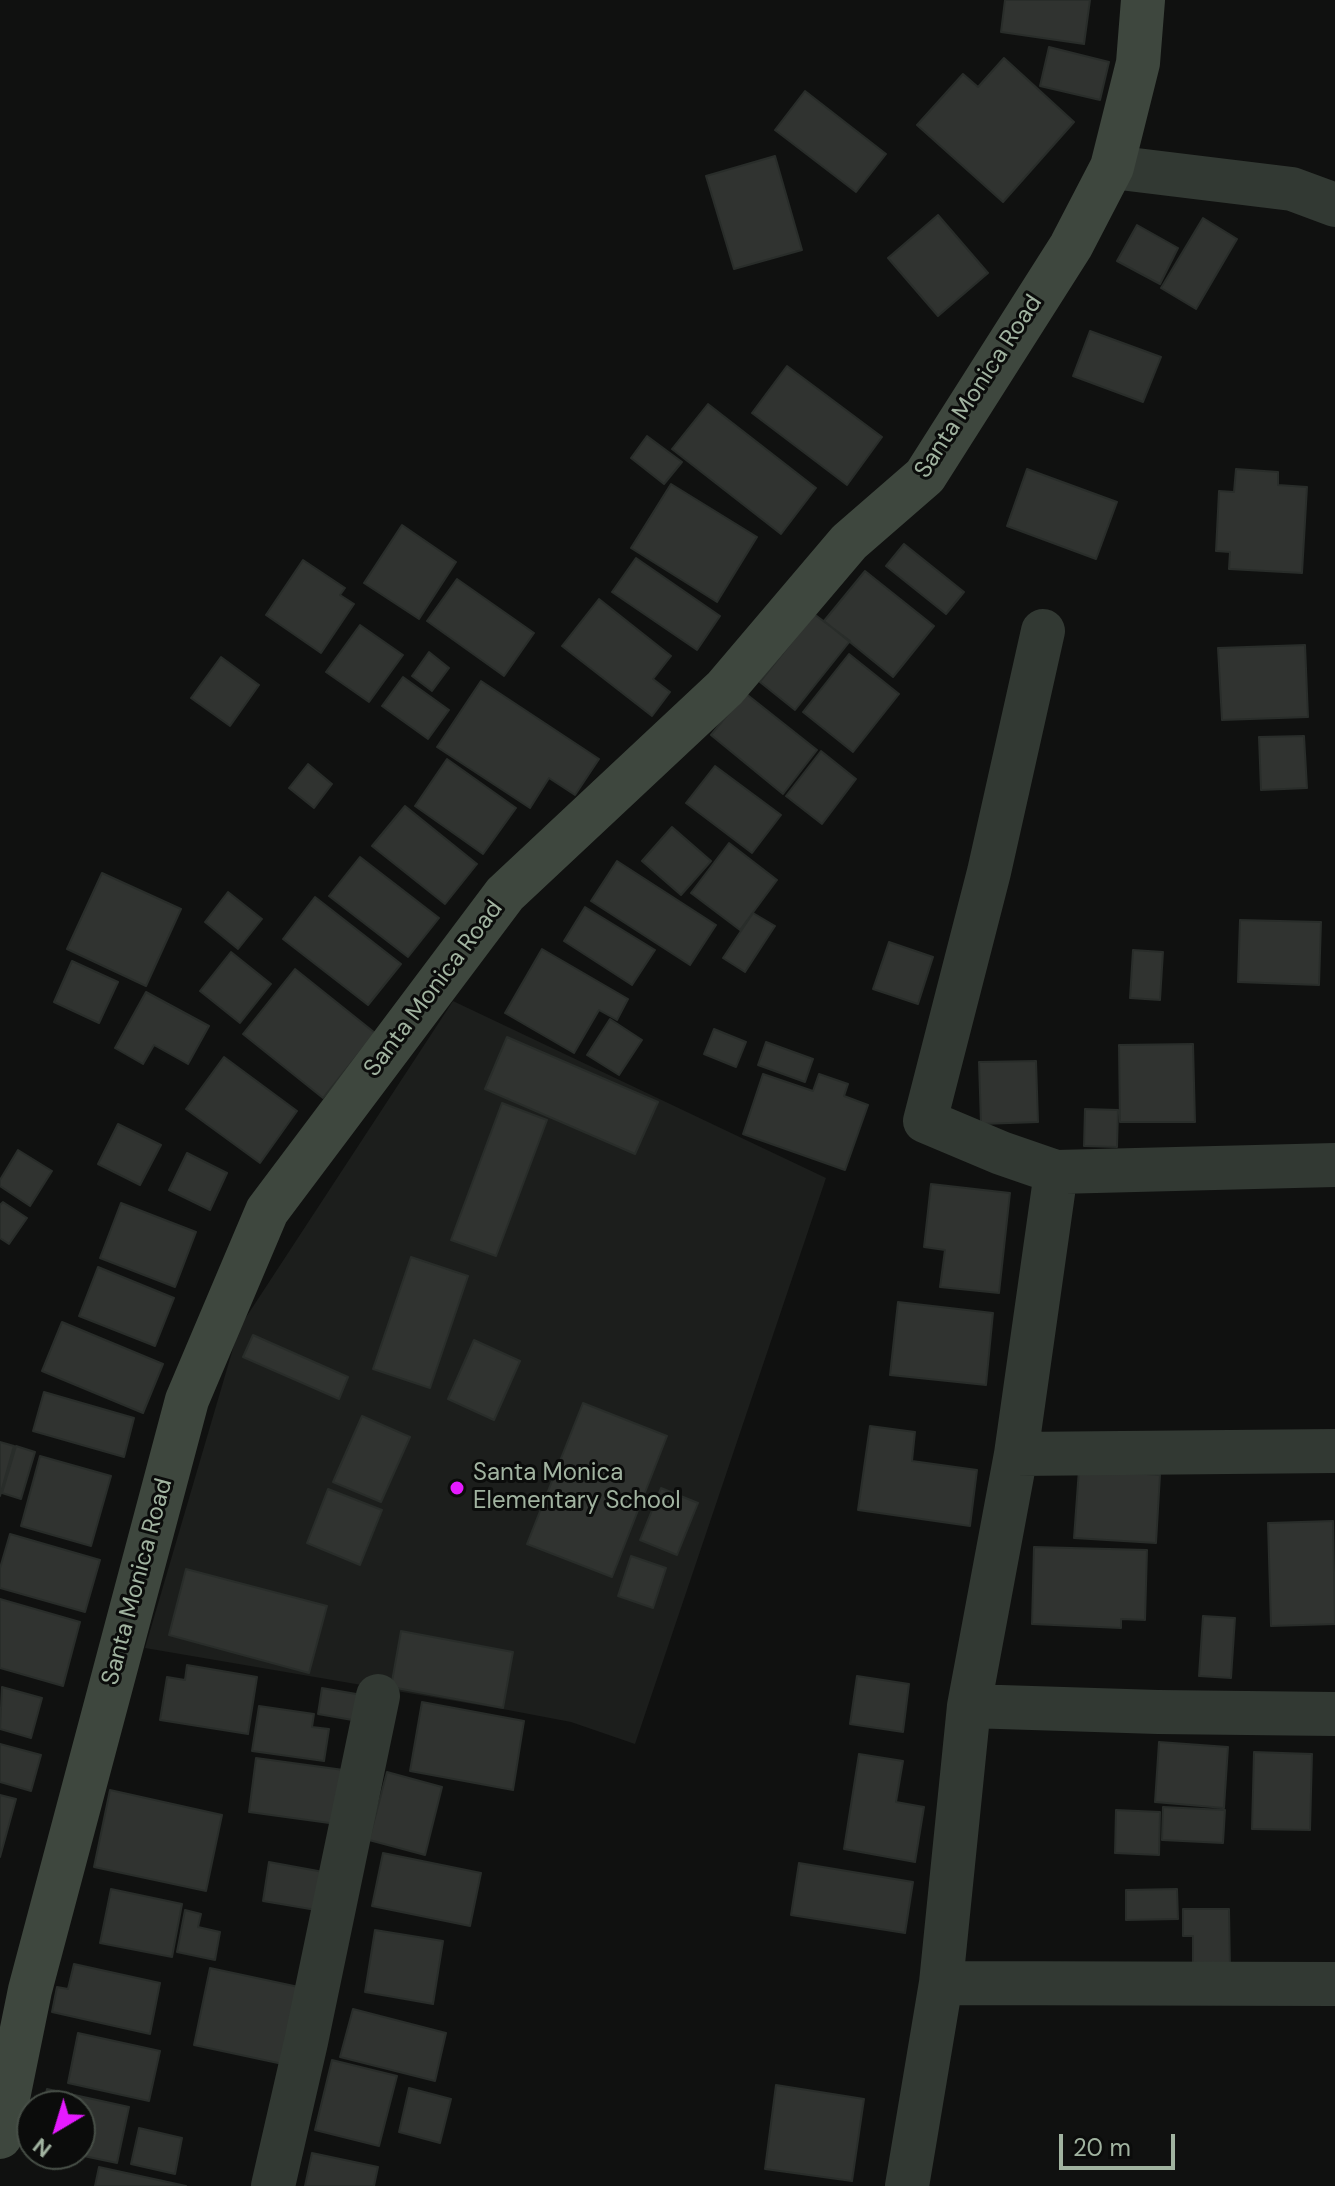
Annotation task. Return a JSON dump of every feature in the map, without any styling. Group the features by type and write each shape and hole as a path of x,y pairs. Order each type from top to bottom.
{"street":[{"name":"Santa Monica Road","path":"0,2137 30,1990 187,1400 267,1211 505,894 725,688 849,542 925,476 1071,246 1112,167 1138,63 1143,0"},
{"path":"1112,167 1292,189 1335,205"},
{"path":"1043,631 989,872 925,1121 1056,1172 1335,1165"},
{"path":"907,2186 941,1983 969,1706 1016,1454 1056,1172"},
{"path":"1016,1454 1335,1451"},
{"path":"273,2186 378,1696"},
{"path":"969,1706 1335,1714"},
{"path":"941,1983 1335,1984"}],"shaded area":[{"name":"Santa Monica Elementary School","path":"453,1001 826,1178 635,1744 571,1722 145,1648 239,1328"}],"building":[{"path":"1005,0 1090,0 1084,44 1001,32"},
{"path":"1049,47 1109,62 1100,100 1040,86"},
{"path":"1004,58 1074,122 1003,202 917,125 963,74 978,87"},
{"path":"805,91 886,154 856,192 775,130"},
{"path":"775,156 802,250 734,269 706,176"},
{"path":"938,215 988,273 938,316 888,258"},
{"path":"1203,218 1237,239 1196,309 1161,288"},
{"path":"1137,225 1178,248 1160,284 1117,261"},
{"path":"1090,331 1161,357 1143,402 1073,376"},
{"path":"787,366 882,437 847,485 752,413"},
{"path":"708,404 816,488 781,534 672,449"},
{"path":"647,436 682,462 664,484 631,458"},
{"path":"1027,469 1117,502 1096,559 1007,526"},
{"path":"1236,469 1278,472 1278,485 1307,487 1302,573 1229,569 1230,552 1216,551 1219,491 1234,492"},
{"path":"671,484 757,537 717,602 631,548"},
{"path":"402,525 456,562 419,619 364,583"},
{"path":"904,544 964,592 946,614 886,566"},
{"path":"636,558 720,616 697,650 612,592"},
{"path":"303,560 345,588 340,595 354,604 321,653 266,615"},
{"path":"865,571 934,626 893,677 824,621"},
{"path":"457,579 534,633 504,676 427,621"},
{"path":"599,599 671,656 653,679 670,692 652,716 562,646"},
{"path":"814,614 850,641 795,710 760,682"},
{"path":"360,625 403,655 369,702 326,672"},
{"path":"1305,645 1308,717 1222,720 1218,648"},
{"path":"429,652 449,668 432,691 412,676"},
{"path":"849,654 899,694 853,752 803,712"},
{"path":"221,657 259,685 230,726 191,698"},
{"path":"403,677 449,710 428,739 382,706"},
{"path":"481,681 599,759 575,795 549,778 530,808 437,747"},
{"path":"745,693 817,750 783,794 711,735"},
{"path":"1304,736 1307,788 1261,790 1259,737"},
{"path":"821,751 856,779 822,824 786,796"},
{"path":"447,759 516,808 483,854 415,806"},
{"path":"308,764 332,784 314,808 289,788"},
{"path":"715,766 781,815 752,853 686,803"},
{"path":"405,806 477,864 445,904 372,846"},
{"path":"672,827 711,861 681,895 642,861"},
{"path":"729,843 777,880 740,930 691,893"},
{"path":"360,857 439,918 408,957 329,896"},
{"path":"617,861 716,925 690,965 591,901"},
{"path":"102,873 181,909 146,986 67,949"},
{"path":"228,892 262,919 238,949 205,922"},
{"path":"315,897 401,964 368,1005 283,939"},
{"path":"585,907 655,950 632,985 564,941"},
{"path":"753,913 775,926 745,972 723,958"},
{"path":"1240,920 1321,922 1319,985 1238,982"},
{"path":"889,942 933,957 918,1004 873,989"},
{"path":"542,949 628,999 617,1020 599,1010 574,1053 505,1013"},
{"path":"1133,950 1163,952 1160,1000 1130,998"},
{"path":"231,952 271,984 240,1023 200,991"},
{"path":"72,961 118,982 99,1023 54,1002"},
{"path":"295,969 375,1033 323,1098 243,1034"},
{"path":"146,992 209,1026 188,1064 154,1045 143,1064 115,1048"},
{"path":"610,1019 642,1040 619,1075 587,1055"},
{"path":"714,1029 746,1042 736,1067 704,1054"},
{"path":"507,1037 658,1102 635,1154 485,1089"},
{"path":"766,1042 813,1059 805,1082 758,1065"},
{"path":"1193,1044 1195,1122 1120,1122 1119,1045"},
{"path":"224,1057 297,1111 260,1163 186,1109"},
{"path":"1036,1061 1038,1122 981,1124 979,1062"},
{"path":"763,1074 813,1091 819,1074 848,1084 844,1096 868,1105 845,1170 743,1134"},
{"path":"502,1103 547,1120 496,1256 451,1240"},
{"path":"1085,1109 1118,1110 1117,1147 1084,1146"},
{"path":"118,1124 161,1145 140,1185 98,1164"},
{"path":"18,1150 52,1171 30,1206 0,1186 0,1180"},
{"path":"187,1153 227,1173 210,1210 169,1190"},
{"path":"931,1184 1010,1193 999,1293 940,1287 945,1250 924,1247"},
{"path":"3,1202 27,1218 9,1244 0,1238 0,1205"},
{"path":"121,1203 196,1232 175,1287 100,1258"},
{"path":"411,1257 468,1276 430,1388 373,1369"},
{"path":"98,1267 174,1298 155,1346 79,1316"},
{"path":"898,1302 993,1313 986,1385 890,1375"},
{"path":"62,1322 163,1364 143,1413 42,1371"},
{"path":"253,1335 348,1377 339,1399 243,1357"},
{"path":"474,1340 520,1361 494,1420 448,1399"},
{"path":"44,1392 134,1418 124,1457 33,1431"},
{"path":"583,1403 667,1436 612,1577 527,1544"},
{"path":"362,1416 410,1437 381,1502 333,1482"},
{"path":"870,1426 915,1432 912,1461 977,1470 970,1526 858,1510"},
{"path":"0,1442 14,1446 0,1496"},
{"path":"16,1446 35,1452 21,1499 2,1493"},
{"path":"40,1456 111,1476 91,1546 21,1526"},
{"path":"1079,1469 1160,1475 1156,1543 1074,1538"},
{"path":"661,1488 698,1503 677,1555 640,1540"},
{"path":"328,1489 382,1510 360,1565 307,1543"},
{"path":"1333,1521 1335,1624 1271,1626 1268,1523"},
{"path":"10,1534 100,1560 85,1612 0,1588 0,1568"},
{"path":"1034,1547 1147,1550 1145,1620 1121,1619 1121,1628 1032,1624"},
{"path":"631,1556 666,1568 653,1608 618,1596"},
{"path":"186,1569 327,1606 309,1673 169,1635"},
{"path":"0,1599 80,1622 63,1686 0,1668"},
{"path":"1203,1616 1235,1618 1231,1678 1199,1676"},
{"path":"401,1631 513,1652 503,1708 391,1687"},
{"path":"187,1665 257,1677 248,1734 160,1720 167,1677 185,1680"},
{"path":"857,1676 909,1684 903,1732 850,1724"},
{"path":"2,1687 42,1698 31,1738 0,1729"},
{"path":"322,1688 362,1695 358,1721 318,1714"},
{"path":"422,1702 524,1721 513,1790 410,1771"},
{"path":"259,1706 314,1714 312,1727 329,1729 324,1761 252,1751"},
{"path":"1159,1742 1228,1747 1224,1808 1155,1802"},
{"path":"0,1744 41,1755 31,1791 0,1782"},
{"path":"1254,1752 1312,1754 1310,1830 1252,1829"},
{"path":"859,1754 903,1761 896,1802 924,1807 915,1862 844,1849"},
{"path":"256,1758 351,1771 344,1825 249,1812"},
{"path":"387,1772 442,1787 425,1855 369,1840"},
{"path":"110,1790 222,1815 206,1891 94,1867"},
{"path":"0,1795 16,1799 0,1857"},
{"path":"1163,1807 1225,1810 1223,1843 1162,1840"},
{"path":"1116,1810 1160,1812 1159,1855 1115,1853"},
{"path":"383,1853 481,1873 470,1926 372,1906"},
{"path":"269,1862 329,1873 322,1911 263,1901"},
{"path":"799,1863 913,1882 905,1933 791,1915"},
{"path":"111,1889 182,1904 172,1957 100,1943"},
{"path":"1177,1889 1178,1919 1126,1920 1126,1890"},
{"path":"1183,1909 1229,1909 1230,1969 1193,1968 1193,1936 1183,1936"},
{"path":"185,1910 201,1914 198,1927 220,1932 215,1960 177,1952"},
{"path":"375,1930 443,1941 433,2004 365,1992"},
{"path":"74,1964 160,1983 150,2034 52,2012 57,1987 68,1989"},
{"path":"210,1968 308,1989 292,2066 194,2045"},
{"path":"353,2009 446,2033 435,2081 340,2057"},
{"path":"78,2033 160,2051 149,2101 68,2083"},
{"path":"332,2060 397,2076 379,2146 315,2130"},
{"path":"776,2085 864,2099 852,2181 765,2169"},
{"path":"409,2088 451,2099 440,2143 399,2132"},
{"path":"96,2100 129,2107 117,2163 96,2159"},
{"path":"139,2128 182,2138 175,2174 131,2164"},
{"path":"312,2153 378,2167 374,2186 305,2186"},
{"path":"99,2167 186,2186 95,2186"}],"place":[{"name":"Santa Monica Elementary School","path":"457,1488"}]}
